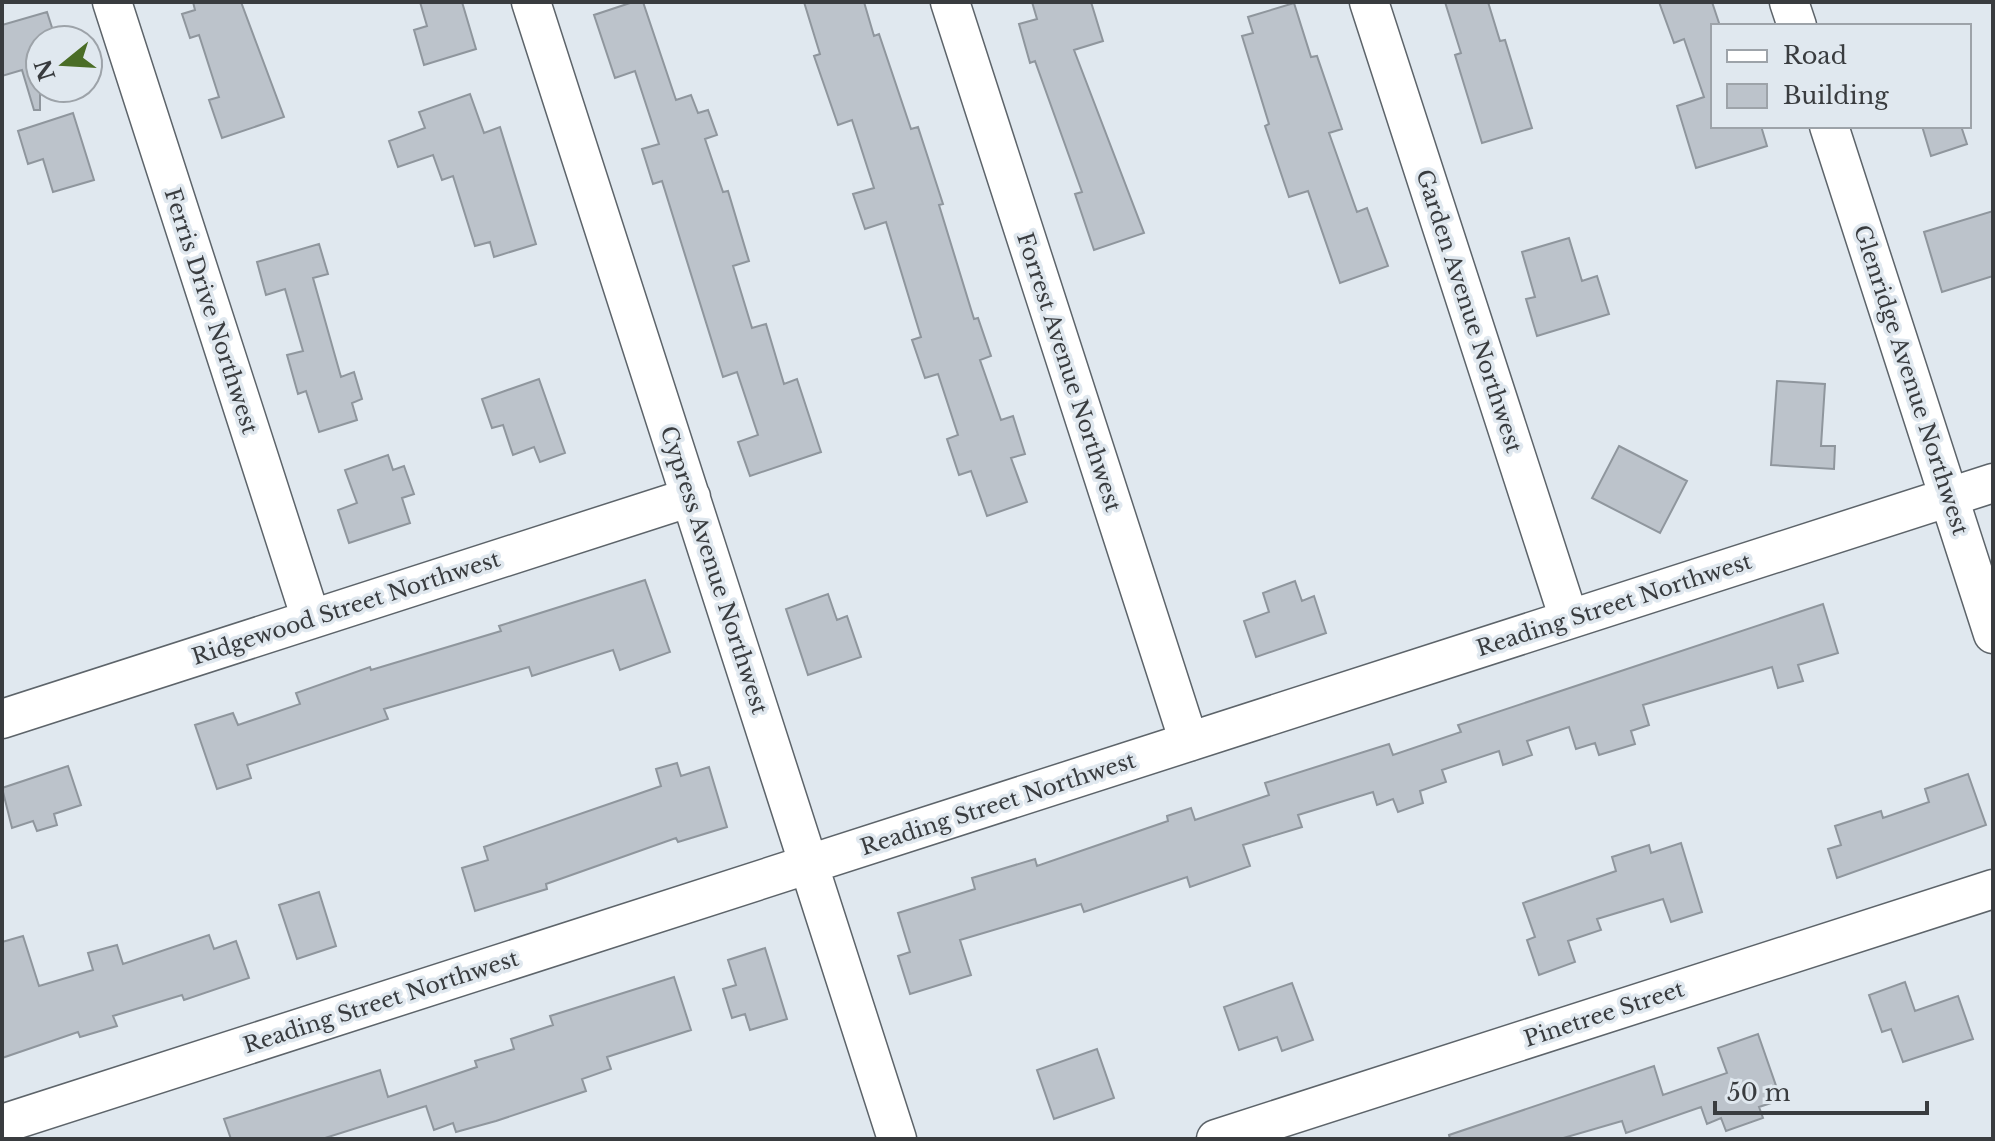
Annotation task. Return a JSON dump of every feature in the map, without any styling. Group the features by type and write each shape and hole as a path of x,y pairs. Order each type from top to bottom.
{"street":[{"name":"Ferris Drive Northwest","path":"112,2 311,619"},
{"name":"Cypress Avenue Northwest","path":"531,2 897,1139"},
{"name":"Forrest Avenue Northwest","path":"950,2 1189,742"},
{"name":"Garden Avenue Northwest","path":"1369,2 1569,619"},
{"path":"1789,2 1796,24"},
{"name":"Glenridge Avenue Northwest","path":"1830,128 1993,634"},
{"name":"Reading Street Northwest","path":"2,1124 1993,483"},
{"name":"Ridgewood Street Northwest","path":"2,719 691,497"},
{"name":"Pinetree Street","path":"1216,1139 1993,889"}],"building":[{"path":"193,2 241,2 284,117 222,138 209,100 219,97 199,35 190,38 182,14 195,10"},
{"path":"420,2 462,2 476,49 424,65 414,30 427,26"},
{"path":"633,2 643,2 676,100 691,95 698,113 708,110 717,135 705,139 723,192 728,191 749,261 733,266 752,328 766,324 784,384 797,379 821,452 750,476 738,442 758,435 737,372 723,377 662,181 653,184 642,149 659,144 635,71 615,78 594,15"},
{"path":"804,2 864,2 874,36 879,34 911,129 918,127 943,204 939,205 974,319 978,318 991,356 980,360 1001,420 1013,416 1025,454 1011,458 1027,502 987,516 971,471 959,475 947,439 958,435 938,374 925,378 912,340 921,337 886,222 865,229 853,194 874,188 852,120 838,125 814,56 820,54"},
{"path":"1032,2 1091,2 1103,41 1074,50 1144,233 1094,250 1075,194 1082,192 1035,61 1030,63 1019,24 1037,19"},
{"path":"1445,2 1488,2 1500,41 1505,40 1532,128 1482,143 1455,55 1461,53"},
{"path":"1659,2 1712,2 1719,24 1711,24 1711,128 1762,128 1767,146 1696,168 1677,106 1704,97 1684,39 1674,43"},
{"path":"1294,3 1311,57 1317,56 1342,129 1329,133 1357,212 1367,208 1388,266 1340,283 1308,191 1289,197 1265,126 1269,124 1242,36 1253,33 1248,17"},
{"path":"47,12 51,24 24,24 24,77 22,70 2,76 2,25"},
{"path":"470,94 484,133 500,127 536,244 494,257 490,242 475,246 453,176 442,180 433,155 398,167 389,141 425,128 419,112"},
{"path":"32,104 40,104 40,110 34,110"},
{"path":"73,113 94,180 53,192 43,159 28,164 18,131"},
{"path":"1923,128 1962,128 1967,144 1931,156"},
{"path":"1993,211 1993,276 1942,292 1924,232"},
{"path":"1569,238 1582,281 1597,276 1609,314 1537,336 1526,299 1535,297 1522,252"},
{"path":"319,244 328,274 313,278 341,377 354,372 362,399 352,403 357,420 319,432 306,391 298,394 287,355 303,351 285,289 266,295 257,262"},
{"path":"539,379 565,453 540,462 534,447 513,455 503,425 492,428 482,399"},
{"path":"1777,381 1825,384 1821,446 1835,446 1834,469 1771,465"},
{"path":"1619,446 1687,481 1660,533 1592,498"},
{"path":"388,455 393,470 404,466 414,494 402,498 410,523 349,543 338,510 357,503 345,470"},
{"path":"645,580 670,652 620,670 613,650 532,676 529,667 384,709 388,719 247,765 251,778 217,789 195,725 233,713 238,725 300,704 296,693 370,667 371,670 501,631 499,626"},
{"path":"1295,581 1302,601 1314,596 1326,633 1256,657 1244,621 1269,612 1263,593"},
{"path":"828,594 837,620 847,616 861,657 808,675 786,609"},
{"path":"1823,604 1838,653 1798,665 1803,681 1778,688 1772,667 1643,705 1649,725 1631,731 1635,744 1599,755 1595,743 1576,749 1569,727 1527,741 1532,755 1503,765 1499,751 1442,770 1446,782 1420,791 1423,803 1398,812 1393,799 1377,805 1373,792 1298,815 1302,827 1243,845 1250,866 1190,887 1187,877 1084,912 1081,904 960,940 971,975 910,994 898,956 910,952 898,913 975,889 972,878 1035,859 1037,866 1168,821 1167,816 1191,808 1195,820 1269,795 1265,783 1389,744 1393,755 1461,732 1458,725"},
{"path":"677,763 681,776 709,767 727,827 678,842 676,838 546,884 547,889 475,911 462,868 488,860 484,847 661,786 656,769"},
{"path":"68,766 81,805 54,814 57,825 37,831 33,821 12,828 2,788"},
{"path":"1968,774 1986,825 1837,878 1828,849 1841,845 1835,826 1881,811 1883,818 1929,802 1925,789"},
{"path":"1681,843 1702,912 1671,922 1663,899 1597,919 1601,930 1568,941 1575,962 1539,975 1527,940 1535,937 1523,903 1616,871 1612,857 1649,845 1651,853"},
{"path":"319,892 336,946 297,959 279,905"},
{"path":"209,935 214,949 236,941 249,978 184,1000 182,995 113,1016 117,1026 80,1037 78,1032 2,1058 2,942 23,936 39,986 93,970 88,953 117,945 123,964"},
{"path":"765,948 787,1019 750,1030 745,1014 732,1018 723,989 736,985 728,960"},
{"path":"674,977 691,1030 607,1057 611,1069 582,1079 586,1091 496,1121 456,1132 453,1123 434,1130 426,1106 322,1139 231,1139 224,1119 380,1070 388,1097 477,1067 475,1061 514,1049 511,1039 553,1025 550,1016"},
{"path":"1905,982 1915,1011 1958,996 1973,1039 1903,1062 1891,1029 1882,1032 1869,995"},
{"path":"1292,983 1313,1040 1282,1051 1277,1037 1239,1050 1224,1007"},
{"path":"1758,1034 1781,1100 1759,1107 1763,1118 1726,1131 1721,1118 1707,1124 1701,1107 1626,1133 1622,1121 1560,1139 1450,1139 1449,1135 1654,1066 1663,1095 1727,1073 1718,1048"},
{"path":"1097,1049 1114,1098 1054,1119 1037,1070"}]}
